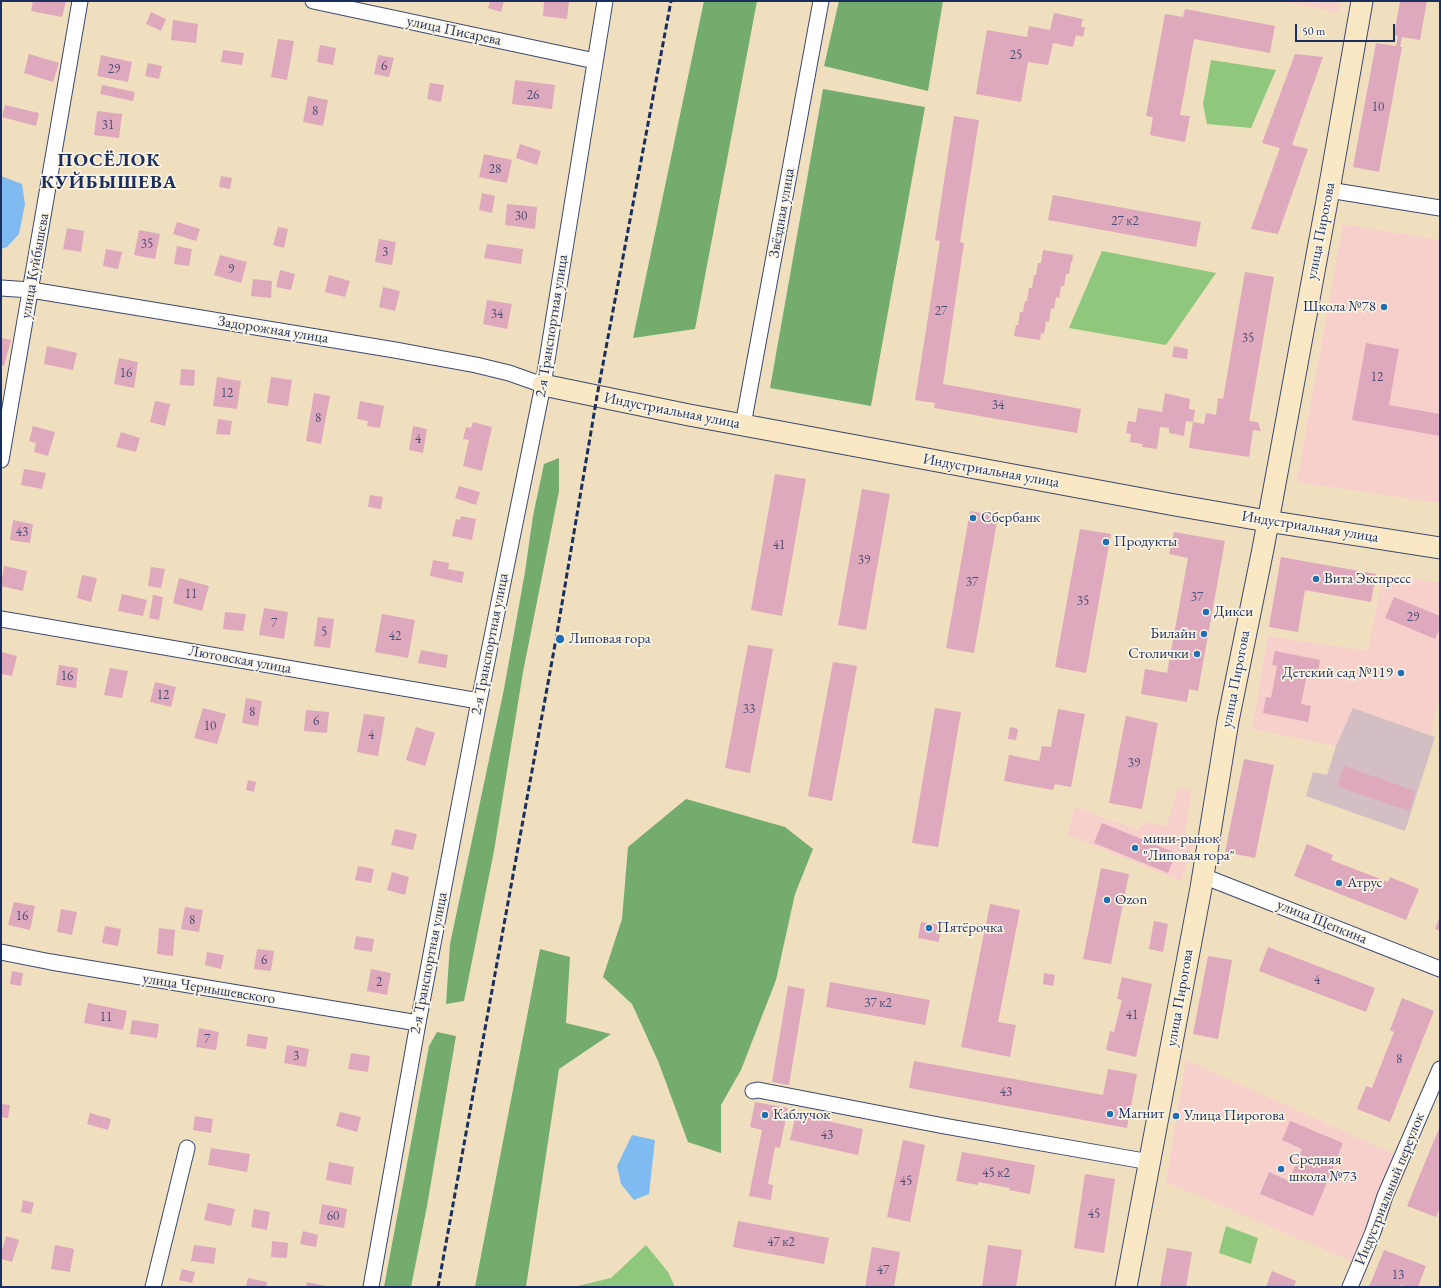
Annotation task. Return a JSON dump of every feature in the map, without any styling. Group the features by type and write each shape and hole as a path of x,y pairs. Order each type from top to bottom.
{"street":[{"name":"улица Куйбышева","path":"1,460 80,1"},
{"name":"улица Писарева","path":"313,1 595,61"},
{"name":"2-я Транспортная улица","path":"371,1287 418,1023 479,701 543,385 605,1"},
{"name":"Звёздная улица","path":"743,425 821,1"},
{"name":"улица Пирогова","path":"1126,1287 1203,876 1228,721 1263,549 1362,1"},
{"path":"1329,190 1440,208"},
{"name":"Задорожная улица","path":"1,288 31,290 417,354 510,373 543,385"},
{"name":"Индустриальная улица","path":"543,385 743,425 1267,521 1440,548"},
{"name":"Лютовская улица","path":"1,619 479,701"},
{"name":"улица Щепкина","path":"1203,876 1440,970"},
{"name":"улица Чернышевского","path":"1,952 51,962 418,1023"},
{"name":"Индустриальный переулок","path":"1350,1287 1386,1196 1440,1069"},
{"path":"753,1091 758,1090 944,1126 1150,1162"},
{"path":"153,1287 187,1148"}],"shaded area":[{"path":"1281,1 1340,1 1338,12"},
{"name":"Школа №78","path":"1343,224 1440,240 1440,503 1297,482"},
{"path":"1383,573 1440,583 1440,694 1431,735 1354,708 1336,746 1252,729 1268,636 1368,651"},
{"path":"1353,708 1435,737 1405,831 1306,796 1313,772 1327,775 1336,746"},
{"name":"мини-рынок \"Липовая гора\"","path":"1178,787 1192,790 1185,833 1195,840 1181,881 1067,835 1075,807 1138,830 1147,822 1166,827"},
{"name":"Средняя школа №73","path":"1186,1060 1399,1156 1355,1263 1166,1182"}],"green space":[{"path":"704,1 757,1 695,329 633,338"},
{"path":"839,1 943,1 928,91 824,66"},
{"path":"1211,60 1276,70 1251,128 1207,124 1203,104"},
{"path":"823,89 925,107 871,406 770,388"},
{"path":"1102,251 1216,273 1166,345 1069,328"},
{"path":"559,458 559,491 523,672 494,851 464,1001 446,1004 450,944 504,689 525,572 533,516 544,464"},
{"path":"686,799 785,827 813,849 795,894 776,980 741,1070 721,1105 721,1153 688,1142 658,1061 632,1004 603,977 622,919 628,847"},
{"path":"540,949 570,957 566,1023 611,1034 559,1069 526,1287 475,1287"},
{"path":"437,1032 456,1036 427,1206 411,1287 384,1287 429,1046"},
{"path":"1226,1226 1258,1238 1251,1264 1219,1253"},
{"path":"646,1245 668,1272 675,1287 573,1287 611,1278"}],"water":[{"path":"1,176 22,184 25,204 19,234 7,247 1,249"},
{"path":"632,1135 655,1140 649,1194 634,1200 621,1184 617,1166"}],"building":[{"path":"33,1 66,1 62,17 31,11"},
{"path":"490,1 504,1 501,12 488,8"},
{"path":"544,1 569,1 567,19 543,16"},
{"path":"1400,1 1427,1 1420,40 1402,37 1400,47 1402,47 1379,172 1353,167 1376,43 1396,46 1398,36 1394,35"},
{"path":"1185,9 1275,26 1270,53 1194,39 1180,115 1190,116 1185,142 1150,135 1153,117 1146,116 1165,14 1183,17"},
{"path":"151,12 166,19 161,31 146,24"},
{"path":"1054,13 1083,19 1081,27 1085,27 1083,37 1076,35 1073,47 1053,43 1048,65 1028,62 1021,102 976,94 987,30 1027,37 1029,26 1050,30"},
{"path":"173,20 198,24 196,43 171,40"},
{"path":"278,39 294,41 287,80 271,77"},
{"path":"320,45 336,48 333,65 317,62"},
{"path":"223,50 244,53 242,65 221,62"},
{"path":"29,54 59,63 53,82 24,73"},
{"path":"1295,54 1323,57 1292,145 1308,149 1278,234 1251,229 1280,148 1262,143"},
{"path":"101,55 132,62 128,82 97,76"},
{"path":"378,55 394,58 389,77 374,74"},
{"path":"148,63 162,66 159,79 145,76"},
{"path":"515,80 555,85 552,109 512,104"},
{"path":"430,83 444,85 441,102 427,99"},
{"path":"102,85 135,92 133,101 100,94"},
{"path":"308,96 328,100 323,126 303,122"},
{"path":"5,105 39,113 36,126 2,117"},
{"path":"97,111 122,114 119,138 94,135"},
{"path":"954,116 979,120 960,242 964,243 943,384 1081,409 1077,433 934,408 935,403 915,400 940,241 935,240"},
{"path":"520,144 541,151 537,165 516,158"},
{"path":"484,154 512,160 507,183 479,177"},
{"path":"221,176 232,178 230,189 219,187"},
{"path":"482,193 495,196 492,213 479,210"},
{"path":"1053,195 1201,222 1196,247 1048,220"},
{"path":"507,204 537,207 535,229 505,225"},
{"path":"177,222 200,229 196,241 173,234"},
{"path":"278,227 288,229 284,248 273,245"},
{"path":"67,228 84,231 81,252 63,249"},
{"path":"139,230 160,234 155,259 134,255"},
{"path":"379,239 396,242 392,265 375,262"},
{"path":"487,244 523,249 521,264 484,258"},
{"path":"177,246 192,249 189,266 174,264"},
{"path":"106,249 122,252 118,269 103,266"},
{"path":"1043,250 1073,255 1069,274 1066,274 1064,286 1061,286 1059,298 1056,297 1054,309 1051,308 1049,322 1046,321 1044,334 1041,333 1040,340 1014,336 1016,325 1018,325 1020,312 1023,312 1025,301 1027,301 1029,288 1032,288 1038,263 1041,263"},
{"path":"220,255 247,262 241,283 214,275"},
{"path":"280,270 295,274 291,290 276,287"},
{"path":"1245,272 1274,277 1249,421 1258,422 1261,431 1253,430 1249,457 1189,448 1193,422 1204,424 1206,413 1216,415 1218,398 1223,399"},
{"path":"329,275 350,281 345,297 325,292"},
{"path":"253,279 272,281 271,298 251,296"},
{"path":"383,287 400,291 395,311 379,307"},
{"path":"487,300 512,304 507,329 483,324"},
{"path":"1,338 11,340 4,366 1,365"},
{"path":"1366,343 1399,349 1389,405 1440,414 1440,436 1352,420"},
{"path":"47,346 77,353 73,370 44,364"},
{"path":"1174,346 1188,349 1187,359 1172,357"},
{"path":"119,358 138,362 134,388 114,384"},
{"path":"181,369 195,370 194,386 180,385"},
{"path":"217,377 241,381 237,409 213,406"},
{"path":"271,377 292,380 288,406 267,403"},
{"path":"314,393 330,396 321,444 306,441"},
{"path":"1165,393 1190,399 1189,409 1195,410 1193,422 1186,421 1184,436 1169,433 1169,428 1160,427 1157,449 1142,447 1143,444 1130,442 1131,434 1126,433 1128,421 1136,422 1138,408 1162,412"},
{"path":"155,401 170,404 165,426 150,422"},
{"path":"360,401 384,406 380,428 367,426 368,421 357,419"},
{"path":"218,419 232,421 230,435 216,434"},
{"path":"473,422 492,427 482,471 463,466 469,440 463,439 466,427 471,428"},
{"path":"33,426 55,432 48,456 34,452 36,443 29,441"},
{"path":"413,426 427,429 423,453 409,450"},
{"path":"121,432 140,438 136,452 116,447"},
{"path":"24,469 46,473 42,489 21,485"},
{"path":"775,474 806,479 782,616 751,610"},
{"path":"459,486 480,492 476,505 455,498"},
{"path":"862,489 890,494 866,630 838,625"},
{"path":"370,495 383,497 381,509 368,507"},
{"path":"970,511 998,516 974,653 946,648"},
{"path":"461,516 476,519 472,540 452,536 456,519 460,520"},
{"path":"13,520 33,524 30,543 10,540"},
{"path":"1080,529 1111,534 1086,673 1055,667"},
{"path":"1174,532 1225,541 1198,691 1189,689 1187,702 1141,694 1145,669 1167,673 1188,558 1169,554"},
{"path":"1281,557 1376,574 1371,602 1305,590 1298,632 1269,627"},
{"path":"433,560 449,563 448,569 464,572 462,583 430,576"},
{"path":"4,566 27,571 23,591 1,586"},
{"path":"151,567 165,569 161,588 148,586"},
{"path":"82,575 97,578 91,602 77,598"},
{"path":"179,578 209,586 202,611 173,603"},
{"path":"122,594 147,600 143,616 118,611"},
{"path":"153,595 163,597 159,620 149,618"},
{"path":"1394,597 1440,616 1440,628 1435,639 1385,618"},
{"path":"264,608 288,612 284,639 259,635"},
{"path":"225,612 246,614 243,631 223,629"},
{"path":"382,614 415,620 408,658 375,652"},
{"path":"318,617 334,619 330,648 314,646"},
{"path":"748,645 773,649 750,773 725,768"},
{"path":"421,650 448,655 446,668 418,663"},
{"path":"1275,651 1320,660 1317,676 1307,674 1301,704 1311,706 1308,722 1263,713 1266,697 1271,698 1277,666 1272,665"},
{"path":"1,652 17,656 12,676 1,674"},
{"path":"833,662 857,666 832,801 808,796"},
{"path":"59,665 78,668 76,688 56,685"},
{"path":"110,668 128,671 122,698 104,695"},
{"path":"155,682 176,687 171,707 150,702"},
{"path":"246,698 262,701 258,726 242,723"},
{"path":"203,708 226,714 217,744 194,738"},
{"path":"935,708 961,712 938,847 912,843"},
{"path":"1058,709 1085,714 1071,787 1055,784 1053,790 1004,781 1009,755 1039,761 1042,746 1051,747"},
{"path":"306,710 329,712 327,733 304,731"},
{"path":"364,714 385,717 378,756 357,752"},
{"path":"1126,716 1158,723 1142,809 1109,803"},
{"path":"416,727 435,733 425,766 406,760"},
{"path":"1010,727 1018,729 1016,740 1008,739"},
{"path":"1244,759 1274,765 1255,858 1225,852"},
{"path":"1344,766 1415,791 1409,811 1337,786"},
{"path":"248,780 256,782 254,792 246,790"},
{"name":"мини-рынок \"Липовая гора\"","path":"1102,823 1176,853 1168,873 1094,843"},
{"path":"395,829 417,834 413,850 391,845"},
{"path":"1307,844 1333,855 1331,860 1388,882 1390,877 1419,889 1406,920 1294,876"},
{"path":"358,866 374,869 371,883 355,880"},
{"path":"1101,868 1129,874 1111,964 1083,959"},
{"path":"392,872 409,877 405,895 387,890"},
{"path":"14,902 35,906 30,930 8,925"},
{"path":"990,904 1020,910 998,1022 1016,1025 1010,1057 961,1047"},
{"path":"185,907 203,910 199,932 181,929"},
{"path":"61,909 77,912 72,935 57,932"},
{"path":"1440,916 1440,931 1435,929"},
{"path":"1154,921 1168,924 1163,952 1149,949"},
{"path":"921,922 941,925 939,942 918,938"},
{"path":"105,926 121,929 118,946 102,943"},
{"path":"159,928 175,930 173,956 157,954"},
{"path":"356,936 374,939 372,952 354,949"},
{"path":"1268,947 1375,988 1366,1012 1259,971"},
{"path":"257,949 274,951 271,971 254,969"},
{"path":"207,952 224,955 221,969 205,965"},
{"path":"1208,956 1232,960 1218,1039 1193,1034"},
{"path":"371,969 391,973 387,995 367,991"},
{"path":"12,971 23,973 21,986 10,984"},
{"path":"1044,973 1055,975 1053,986 1043,984"},
{"path":"1122,977 1152,984 1136,1057 1106,1050 1110,1031 1114,1032 1122,1000 1117,999"},
{"path":"830,982 930,1000 925,1025 826,1007"},
{"path":"788,986 805,989 789,1085 772,1082"},
{"path":"1402,998 1434,1011 1390,1122 1357,1109 1366,1086 1372,1088 1394,1032 1390,1030"},
{"path":"88,1003 127,1011 123,1030 84,1023"},
{"path":"132,1020 159,1024 157,1038 130,1034"},
{"path":"199,1028 219,1032 216,1050 196,1047"},
{"path":"248,1034 268,1037 266,1049 246,1046"},
{"path":"287,1045 309,1049 306,1067 284,1063"},
{"path":"351,1053 370,1056 368,1072 348,1069"},
{"path":"914,1061 1103,1095 1108,1069 1137,1074 1127,1128 909,1088"},
{"path":"755,1102 788,1108 780,1148 775,1147 768,1184 773,1185 771,1200 749,1196 762,1130 750,1127"},
{"path":"1,1104 10,1105 8,1118 1,1117"},
{"path":"340,1112 361,1117 357,1132 336,1126"},
{"path":"90,1113 111,1119 108,1130 87,1124"},
{"path":"796,1114 863,1129 858,1155 790,1140"},
{"path":"195,1116 213,1119 211,1133 193,1130"},
{"name":"Средняя школа №73","path":"1290,1121 1343,1143 1313,1216 1260,1194 1269,1172 1289,1181 1302,1149 1282,1140"},
{"path":"1440,1126 1440,1207 1436,1217 1407,1206"},
{"path":"903,1140 925,1145 910,1222 887,1217"},
{"path":"211,1148 250,1154 247,1172 208,1165"},
{"path":"962,1152 1035,1165 1030,1194 1009,1190 1010,1188 978,1182 978,1185 956,1181"},
{"path":"329,1162 354,1167 351,1185 326,1180"},
{"path":"1085,1174 1115,1179 1104,1253 1074,1248"},
{"path":"23,1200 34,1203 31,1214 21,1212"},
{"path":"208,1203 235,1209 231,1226 204,1220"},
{"path":"322,1204 347,1209 344,1228 319,1224"},
{"path":"254,1209 270,1212 267,1230 251,1227"},
{"path":"738,1221 829,1238 824,1264 733,1247"},
{"path":"303,1231 318,1235 316,1247 300,1244"},
{"path":"6,1236 19,1240 12,1262 1,1259"},
{"path":"272,1241 288,1243 287,1258 271,1257"},
{"path":"55,1245 74,1249 70,1272 51,1269"},
{"path":"194,1245 216,1248 214,1264 191,1261"},
{"path":"988,1245 1022,1250 1016,1287 982,1287"},
{"path":"872,1247 900,1252 894,1287 865,1287"},
{"path":"1167,1248 1192,1252 1186,1287 1160,1287"},
{"path":"1384,1250 1426,1266 1418,1287 1407,1287 1401,1285 1400,1287 1369,1287"},
{"path":"182,1269 195,1272 192,1283 179,1280"},
{"path":"1272,1271 1296,1281 1294,1287 1266,1287"},
{"path":"248,1278 267,1282 266,1287 246,1287"},
{"path":"307,1282 327,1286 327,1287 306,1287"}],"railway":[{"path":"438,1287 556,639 597,396 671,1"}],"place":[{"name":"Школа №78","path":"1384,307"},
{"name":"Сбербанк","path":"973,518"},
{"name":"Продукты","path":"1106,542"},
{"name":"Вита Экспресс","path":"1316,579"},
{"name":"Дикси","path":"1206,612"},
{"name":"Билайн","path":"1204,634"},
{"name":"Липовая гора","path":"560,639"},
{"name":"Столички","path":"1197,654"},
{"name":"Детский сад №119","path":"1401,673"},
{"name":"мини-рынок \"Липовая гора\"","path":"1135,848"},
{"name":"Атрус","path":"1339,883"},
{"name":"Ozon","path":"1107,900"},
{"name":"Пятёрочка","path":"929,928"},
{"name":"Магнит","path":"1110,1114"},
{"name":"Каблучок","path":"765,1115"},
{"name":"Улица Пирогова","path":"1176,1116"},
{"name":"Средняя школа №73","path":"1281,1169"}],"district":[{"name":"ПОСЁЛОК КУЙБЫШЕВА","path":"109,172"}]}
